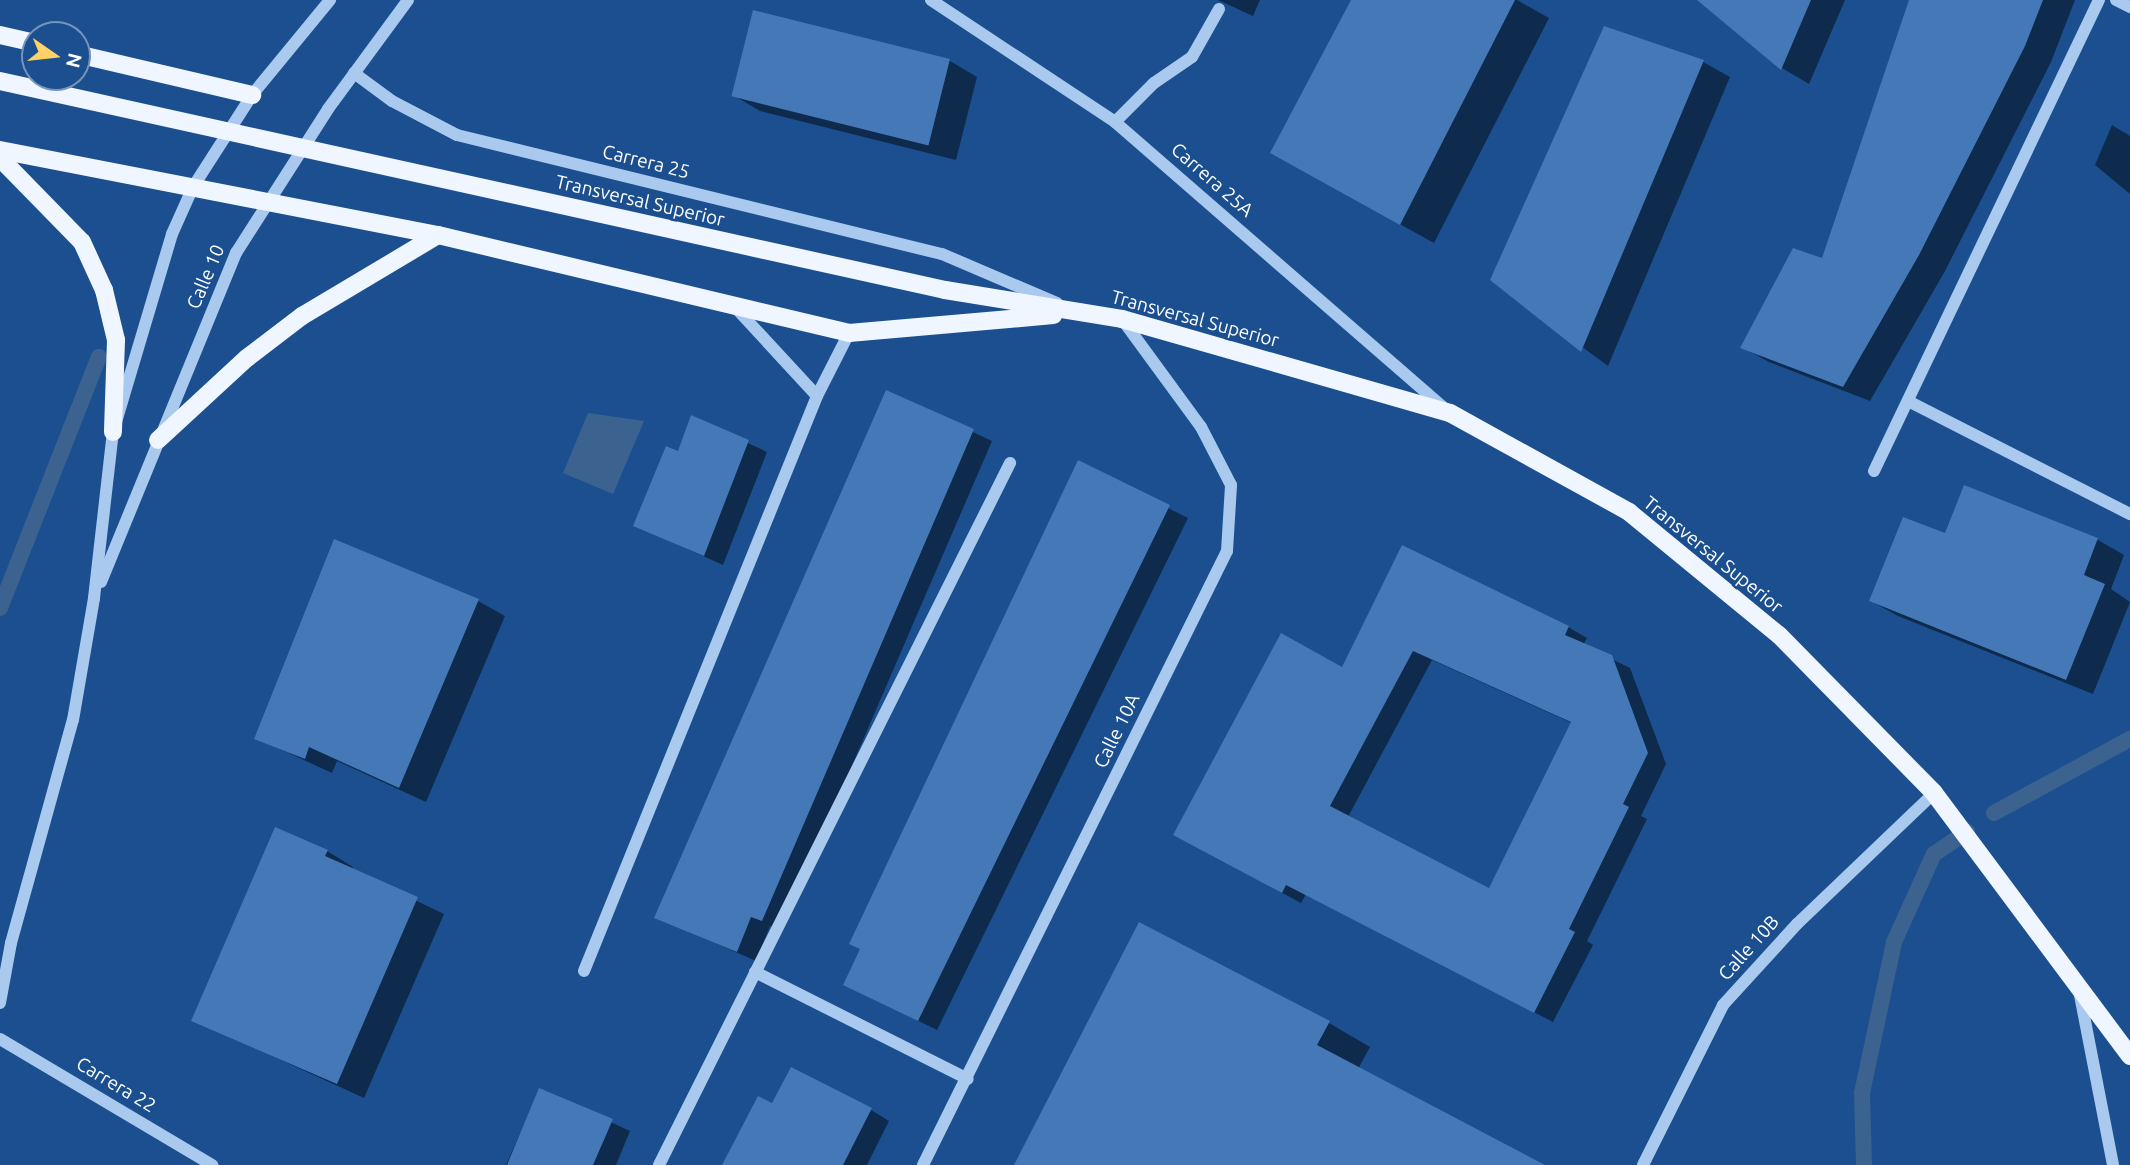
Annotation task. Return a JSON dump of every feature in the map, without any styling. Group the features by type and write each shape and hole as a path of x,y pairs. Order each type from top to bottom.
{"main road":[{"path":"0,35 21,40"},
{"path":"91,57 252,95"},
{"name":"Transversal Superior","path":"0,80 945,290 1122,318 1450,412 1629,513 1779,635 1934,793 2130,1056"},
{"path":"0,150 438,235 849,333 1081,313"},
{"path":"0,158 82,242 104,290 116,340 113,432"},
{"path":"158,440 247,358 302,316 438,235"}],"street":[{"name":"Calle 10","path":"0,1003 11,943 73,720 94,598 113,432 172,234 193,187 252,95 330,0"},
{"name":"Calle 10","path":"94,598 236,253 267,202 354,74 408,0"},
{"name":"Carrera 25A","path":"931,0 1115,122 1450,412"},
{"path":"1874,471 1910,402 2099,0"},
{"path":"2116,0 2130,7"},
{"path":"1115,122 1154,83 1192,57 1219,9"},
{"name":"Carrera 25","path":"354,74 392,101 457,135 942,254 1081,313"},
{"path":"734,306 817,396"},
{"name":"Calle 10A","path":"923,1165 968,1079 1227,551 1231,485 1201,427 1122,318"},
{"path":"584,971 817,396 849,333"},
{"path":"1910,402 2130,514"},
{"path":"659,1165 1010,463"},
{"name":"Calle 10B","path":"1643,1165 1723,1005 1797,924 1934,793"},
{"path":"755,972 968,1079"},
{"path":"2079,987 2113,1165"},
{"name":"Carrera 22","path":"0,1039 212,1165"}],"water":[{"path":"588,413 644,421 613,494 563,473"}],"building":[{"path":"1351,0 1515,0 1400,225 1270,153"},
{"path":"1697,0 1811,0 1781,70"},
{"path":"1909,0 2043,0 2025,46 1919,255 1843,387 1740,348 1793,248 1822,258"},
{"path":"753,10 950,59 928,145 731,96"},
{"path":"1604,26 1704,60 1581,352 1490,280"},
{"path":"886,390 974,429 762,921 751,917 737,952 654,918"},
{"path":"691,415 749,440 704,556 633,526 666,446 678,451"},
{"path":"1078,460 1170,505 918,1021 843,985 860,949 849,944"},
{"path":"1964,485 2098,538 2084,575 2105,584 2066,680 1869,601 1903,517 1945,533"},
{"path":"334,539 479,599 399,788 309,747 305,759 254,739"},
{"path":"1402,545 1569,626 1565,635 1612,655 1648,753 1623,804 1629,807 1569,929 1575,932 1534,1013 1286,885 1282,893 1173,835 1281,633 1342,667","holes":["1413,651 1571,722 1489,888 1330,806"]},
{"path":"275,827 328,850 325,856 418,897 337,1084 191,1021"},
{"path":"1139,922 1330,1021 1317,1045 1545,1165 1014,1165"},
{"path":"791,1067 872,1108 843,1165 722,1165 758,1096 772,1103"},
{"path":"539,1088 613,1119 593,1165 507,1165"}],"waterway":[{"path":"0,608 99,357"},
{"path":"1994,813 2130,739"},
{"path":"1864,1165 1862,1093 1894,942 1934,854 1967,832"}]}
